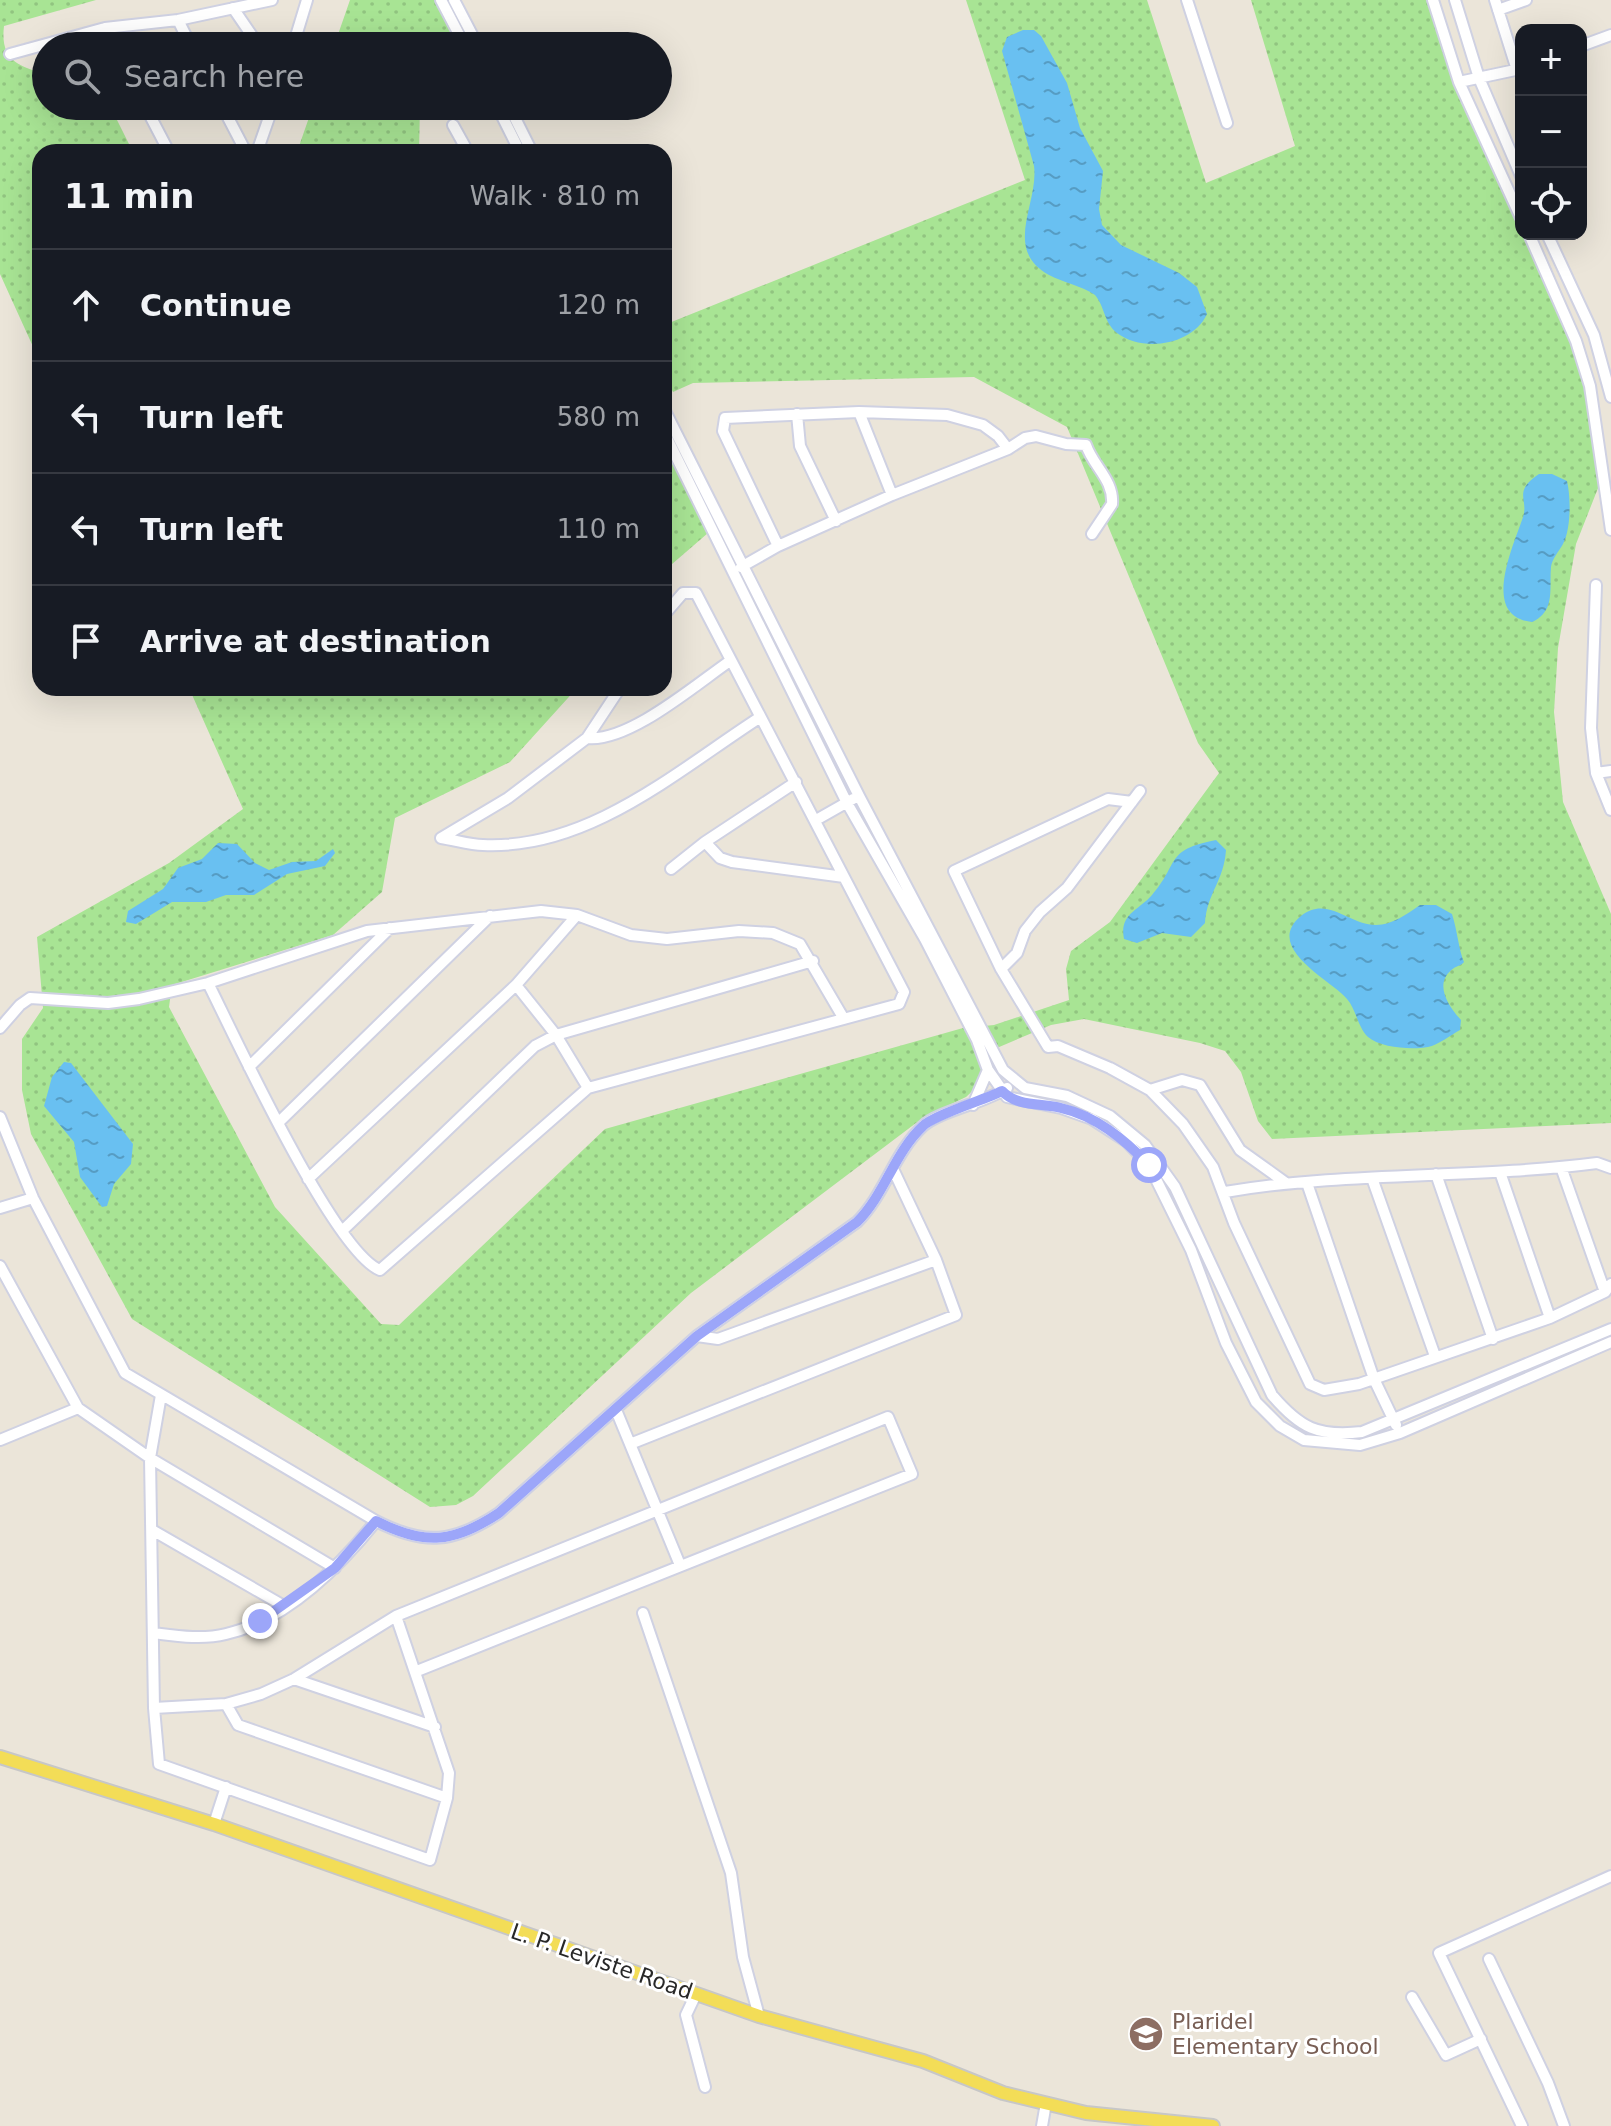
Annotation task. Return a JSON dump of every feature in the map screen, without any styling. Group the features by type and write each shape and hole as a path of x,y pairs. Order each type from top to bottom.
{"main road":[{"name":"L. P. Leviste Road","path":"0,1757 214,1824 759,2016 923,2061 1003,2093 1086,2113 1213,2126"}],"street":[{"path":"90,32 178,20 272,0"},
{"path":"297,32 307,0"},
{"path":"441,0 458,32"},
{"path":"454,0 471,32"},
{"path":"1187,0 1227,123"},
{"path":"1433,0 1459,82 1515,205"},
{"path":"1455,0 1479,78 1518,168"},
{"path":"1515,57 1497,5 1526,0"},
{"path":"233,8 249,32"},
{"path":"178,20 184,32"},
{"path":"105,28 107,32"},
{"path":"1587,44 1611,35"},
{"path":"10,54 32,48"},
{"path":"1459,82 1515,70"},
{"path":"152,120 165,144"},
{"path":"229,120 242,144"},
{"path":"260,144 268,120"},
{"path":"504,120 516,144"},
{"path":"516,120 528,144"},
{"path":"453,125 464,144"},
{"path":"1532,240 1576,341 1590,386 1611,530"},
{"path":"1550,240 1594,335 1611,397"},
{"path":"778,546 722,425 725,418 859,412 966,418 998,436 1008,449"},
{"path":"859,412 892,495"},
{"path":"797,414 800,446 836,521"},
{"path":"672,425 859,796 1003,1070 1014,1083 1088,1105 1129,1129 1145,1145 1175,1187 1272,1395 1289,1415 1310,1429 1334,1435 1362,1432 1611,1329"},
{"path":"732,572 778,546 1036,436 1066,444 1086,445 1113,496 1110,511 1092,534"},
{"path":"672,448 847,803 925,939 977,1040 988,1070 1002,1091 1019,1102 1061,1108 1092,1119 1126,1141 1149,1165 1191,1250 1226,1343 1256,1402 1280,1426 1304,1440 1360,1445 1400,1433 1611,1342"},
{"path":"1596,585 1591,728 1596,773 1611,810"},
{"path":"208,983 308,1179 342,1231 375,1268 386,1268 588,1088 899,1004 904,992 696,593 683,593 672,606"},
{"path":"587,738 603,740 624,732 730,661"},
{"path":"615,696 587,738 508,798 441,838 484,845 524,841 611,815 759,718"},
{"path":"1596,773 1611,771"},
{"path":"671,869 705,842 796,782"},
{"path":"1001,969 1017,953 1025,931 1040,912 1067,888 1140,791"},
{"path":"816,820 859,796"},
{"path":"1132,802 1108,799 954,871 1001,969 1048,1047 1058,1046 1110,1068 1150,1090 1183,1124 1213,1167 1225,1192 1234,1223 1310,1384 1324,1390 1374,1379 1550,1318 1608,1288 1561,1167"},
{"path":"705,842 720,858 732,862 844,877"},
{"path":"0,1028 30,998 108,1003 139,999 208,983 367,931 541,911 577,915 631,935 667,939 739,931 773,933 800,944 813,961 844,1019"},
{"path":"308,1179 516,985 577,915"},
{"path":"279,1122 490,916"},
{"path":"249,1067 390,928"},
{"path":"342,1231 535,1046 556,1035 813,961"},
{"path":"516,985 556,1035 588,1088"},
{"path":"973,1106 988,1070"},
{"path":"1150,1090 1182,1080 1200,1085 1240,1150 1286,1183"},
{"path":"0,1117 33,1198 125,1373 376,1521 403,1534 428,1539 453,1537 473,1530 499,1513 697,1336 857,1222 872,1207 924,1124 973,1106 1014,1083"},
{"path":"1225,1192 1286,1183 1500,1172 1597,1163 1611,1168"},
{"path":"630,1444 956,1315 936,1260 893,1169"},
{"path":"1500,1172 1550,1318"},
{"path":"1436,1174 1493,1339"},
{"path":"1372,1178 1435,1356"},
{"path":"1307,1183 1374,1379 1400,1433"},
{"path":"0,1208 33,1198"},
{"path":"697,1336 718,1339 936,1260"},
{"path":"0,1266 78,1408 150,1458 335,1568"},
{"path":"161,1395 150,1458 154,1708 159,1764 430,1860 447,1798 449,1773 396,1616"},
{"path":"0,1440 78,1408"},
{"path":"616,1410 680,1565"},
{"path":"154,1708 226,1704 294,1679 396,1616 888,1417 912,1474 417,1671"},
{"path":"153,1633 186,1638 227,1634 260,1621 335,1568 376,1521"},
{"path":"152,1530 284,1606"},
{"path":"643,1613 731,1873 743,1957 759,2016"},
{"path":"294,1679 435,1727"},
{"path":"226,1704 238,1725 447,1798"},
{"path":"214,1824 226,1787"},
{"path":"1522,2126 1439,1953 1611,1876"},
{"path":"1489,1959 1548,2083 1564,2126"},
{"path":"696,1994 686,2015 705,2087"},
{"path":"1412,1997 1446,2055 1481,2039"},
{"path":"1042,2126 1046,2103"}],"green space":[{"path":"0,0 96,0 4,26 5,46 13,59 32,70 32,120 117,120 129,144 32,144 32,344 0,274"},
{"path":"350,0 437,0 451,32 339,32"},
{"path":"966,0 1147,0 1206,183 1295,146 1251,0 1430,0 1460,89 1515,215 1515,240 1526,240 1585,376 1602,478 1576,544 1558,648 1554,712 1563,802 1611,914 1611,1123 1272,1139 1258,1121 1241,1072 1225,1051 1084,1019 1051,1025 978,1056 982,1069 981,1083 966,1097 924,1117 691,1293 473,1496 456,1505 430,1507 132,1319 31,1134 22,1090 22,1039 43,1008 37,937 169,863 243,809 193,696 570,696 510,762 395,818 382,892 333,935 172,985 169,1007 275,1207 381,1324 399,1325 605,1129 963,1028 994,1025 1069,1000 1066,969 1071,951 1110,922 1219,773 1198,743 1067,427 974,377 693,383 673,392 672,322 1025,180"},
{"path":"308,120 420,120 419,144 300,144"},
{"path":"672,461 708,533 672,564"}],"water":[{"path":"1023,30 1034,30 1041,36 1067,83 1080,128 1103,171 1099,209 1102,225 1121,245 1179,273 1197,287 1207,314 1191,333 1166,343 1140,343 1128,339 1113,329 1095,295 1049,275 1035,264 1028,252 1025,239 1034,166 1002,51 1007,37"},
{"path":"1539,474 1552,474 1567,481 1570,513 1566,538 1552,564 1548,605 1545,612 1532,622 1516,617 1507,608 1504,579 1523,517 1524,491"},
{"path":"1216,840 1226,850 1225,861 1205,923 1191,937 1162,933 1137,943 1124,939 1127,918 1161,884 1180,853"},
{"path":"218,843 237,844 255,863 269,870 292,862 316,861 333,849 335,853 325,866 287,874 254,895 226,895 206,902 172,902 136,924 126,922 128,911 163,889 178,868 202,859"},
{"path":"1420,905 1436,905 1452,914 1464,962 1447,974 1443,988 1448,1002 1461,1020 1460,1030 1428,1047 1388,1046 1368,1037 1347,999 1304,963 1290,940 1291,928 1311,910 1329,910 1366,924 1382,925"},
{"path":"64,1062 71,1063 133,1144 131,1164 114,1184 107,1206 102,1207 80,1177 74,1142 44,1106 52,1077"}],"place":[{"name":"Plaridel Elementary School","path":"1146,2034"}],"route":[{"path":"260,1621 310,1589 335,1568 376,1521 403,1534 428,1539 453,1537 473,1530 499,1513 697,1336 857,1222 872,1207 902,1152 924,1124 973,1106 1002,1091 1019,1102 1061,1108 1092,1119 1126,1141 1149,1165"}]}
